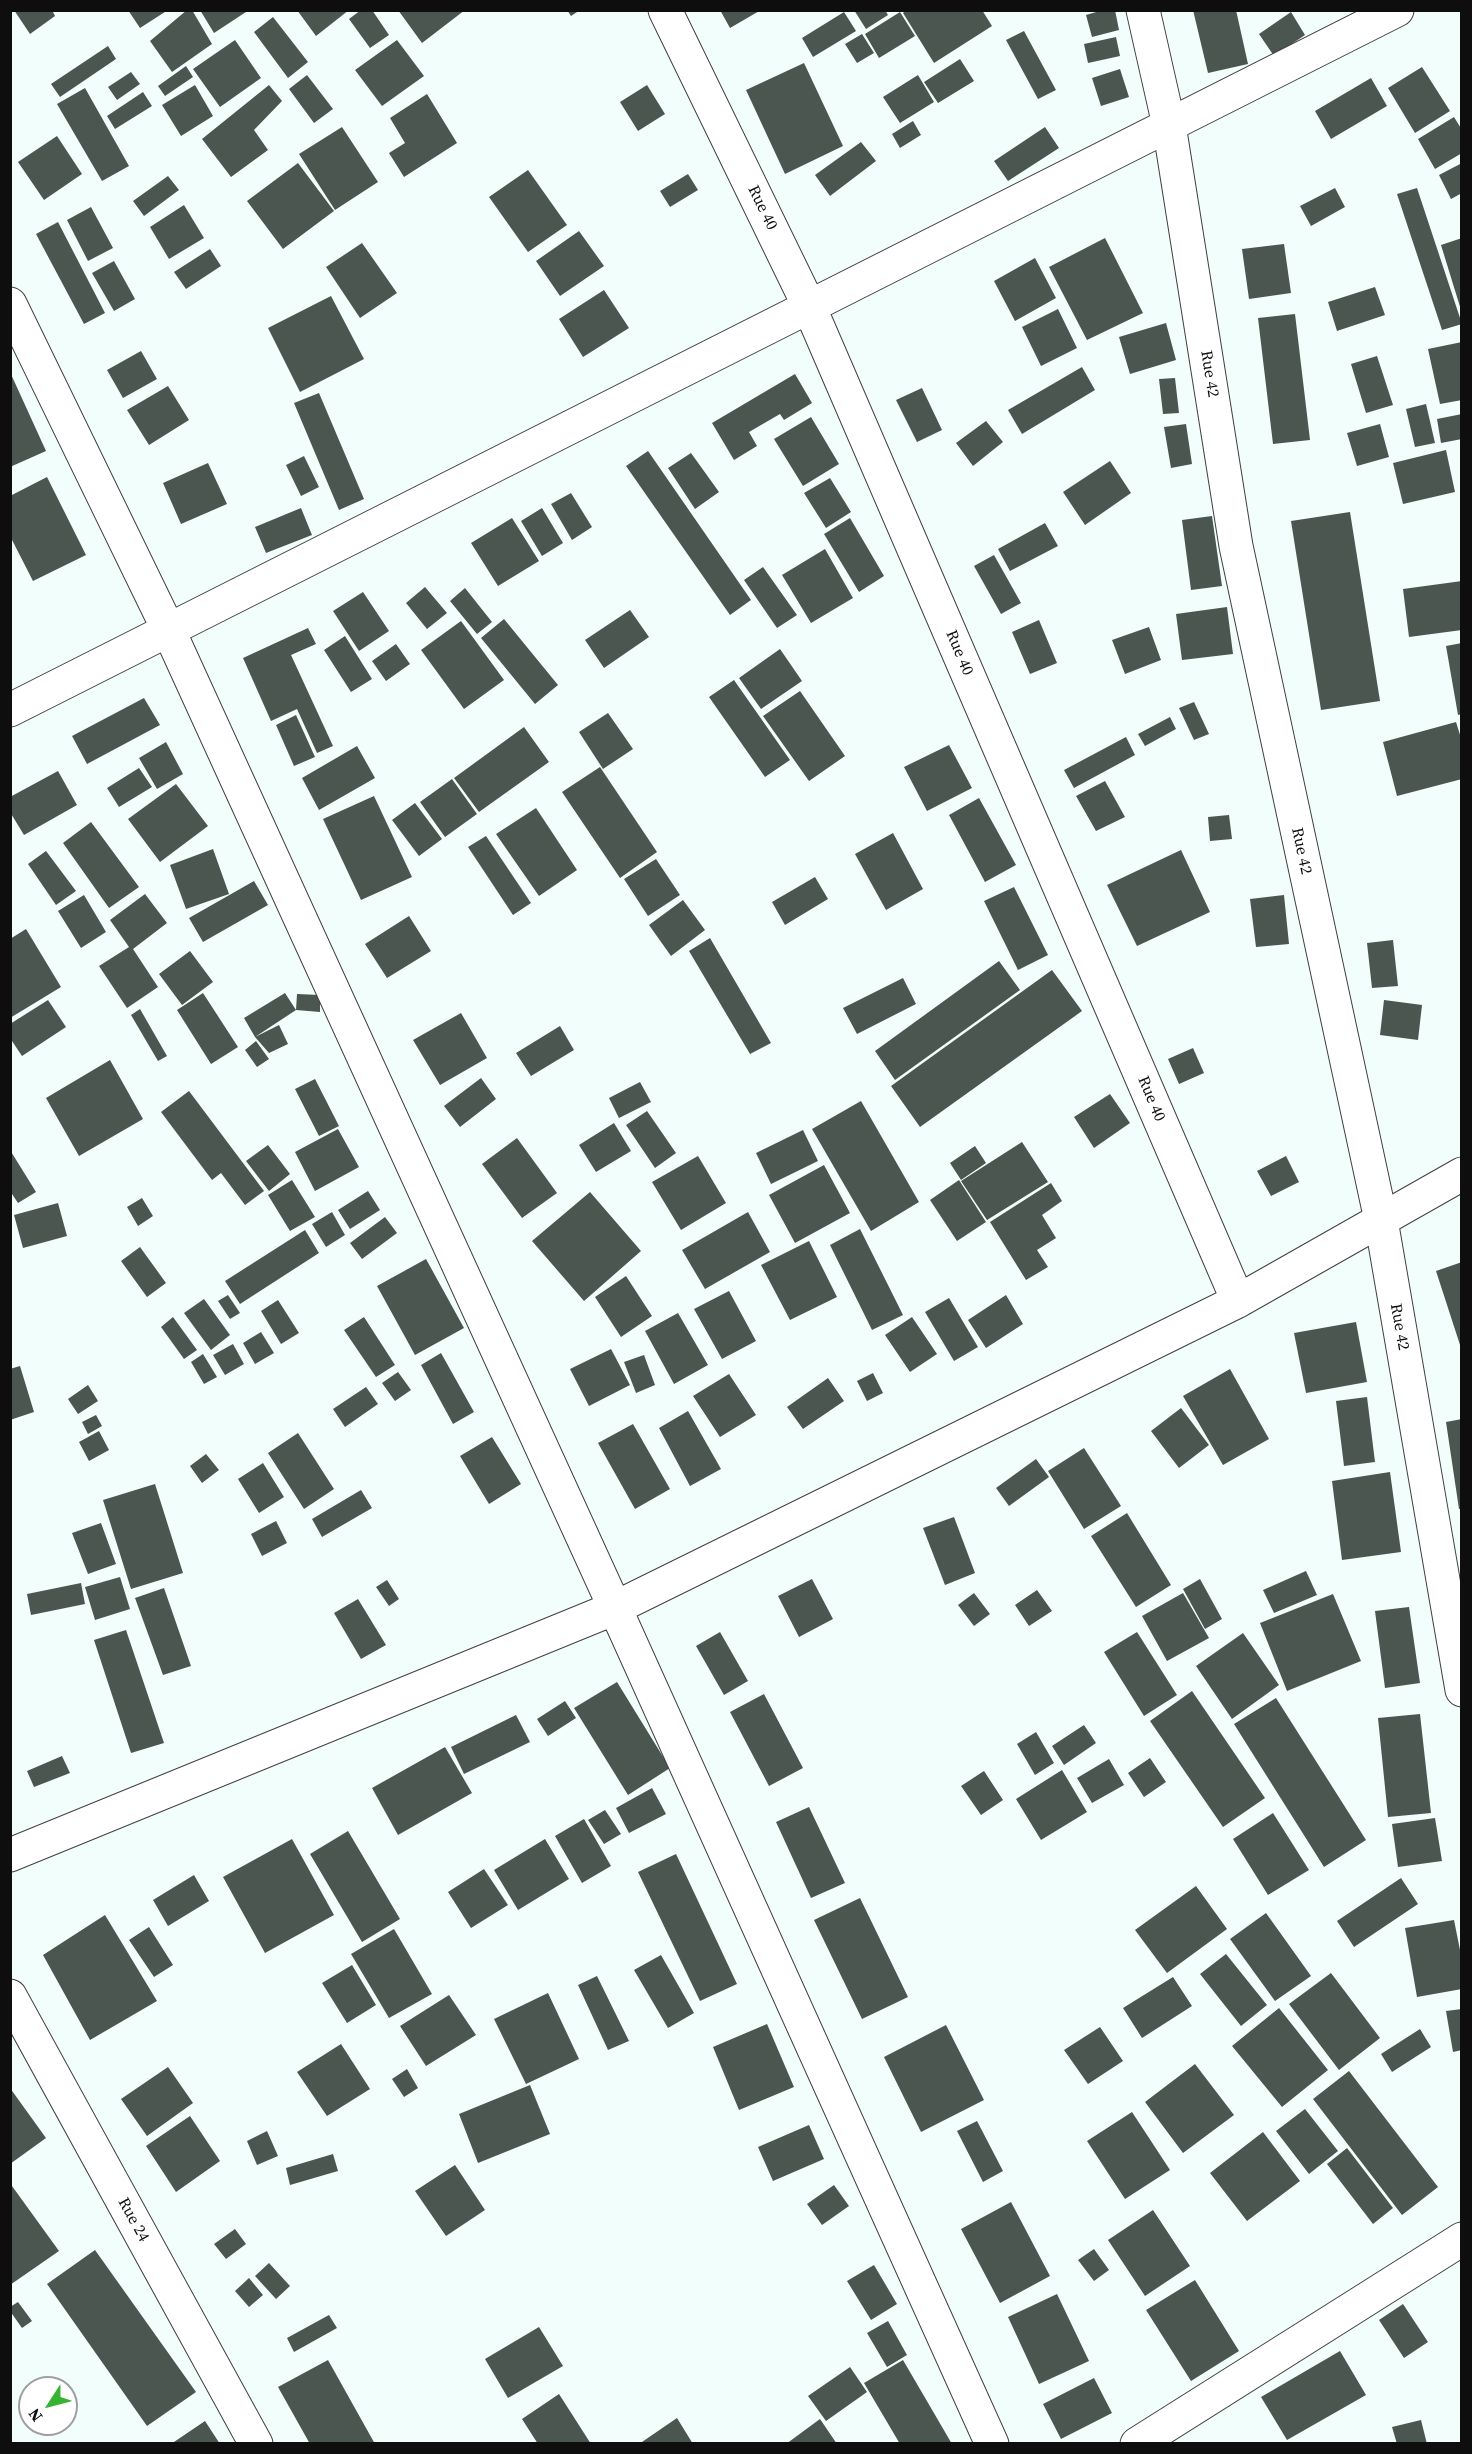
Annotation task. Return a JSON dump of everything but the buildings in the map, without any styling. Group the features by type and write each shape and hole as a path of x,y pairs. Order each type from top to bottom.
{"street":[{"name":"Rue 40","path":"665,10 809,306 1238,1301"},
{"name":"Rue 42","path":"1143,10 1170,125 1236,546 1381,1220 1461,1690"},
{"path":"10,710 1397,10"},
{"path":"10,304 169,631 615,1608 992,2444"},
{"path":"10,1855 615,1608 1238,1301 1461,1174"},
{"name":"Rue 24","path":"10,1996 256,2444"},
{"path":"1137,2444 1461,2239"}]}
